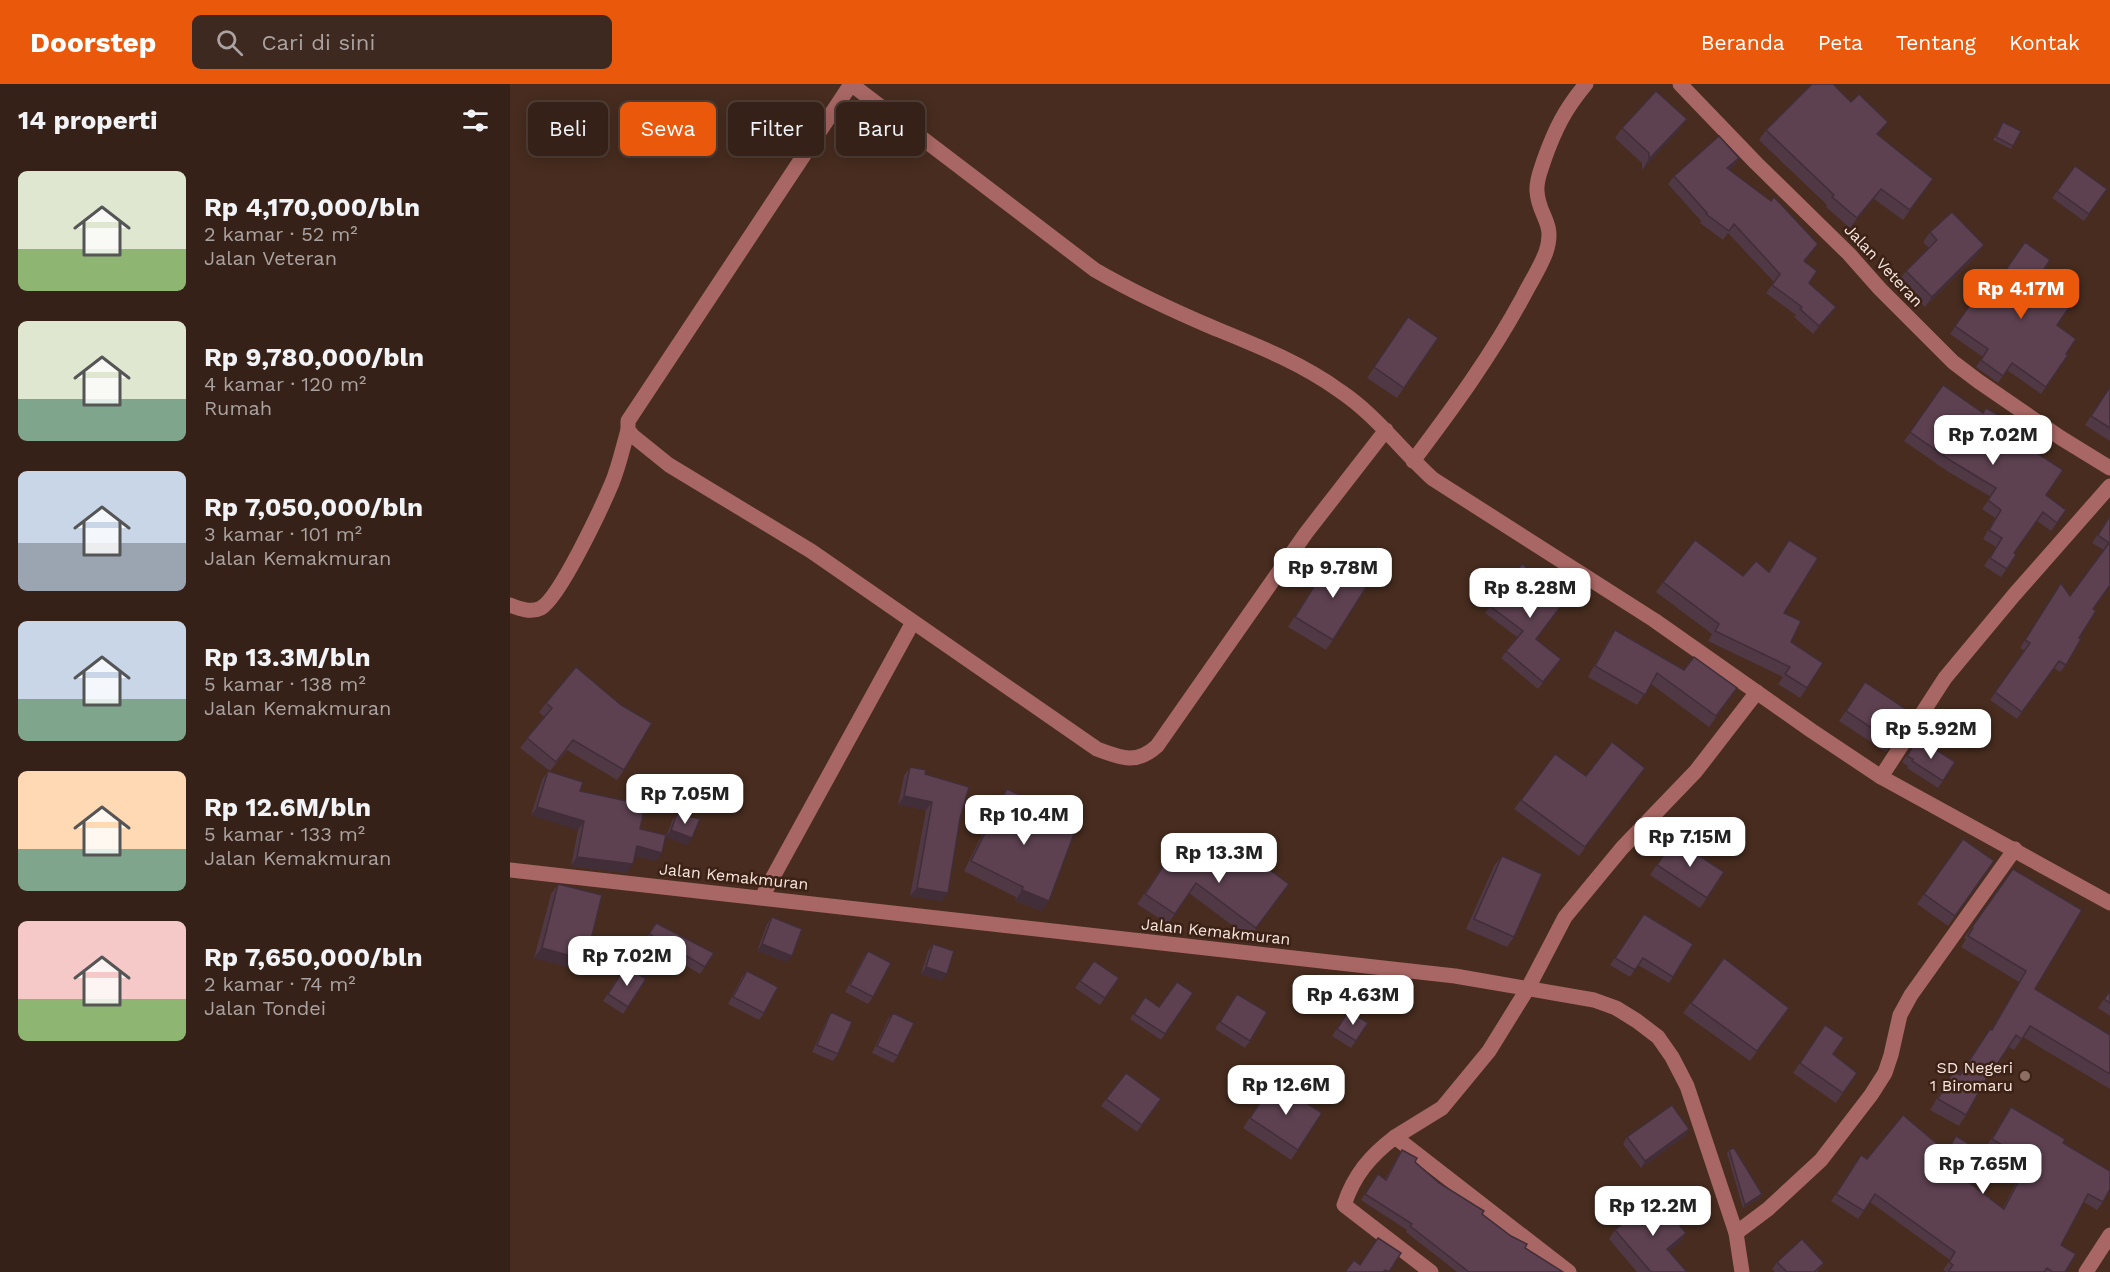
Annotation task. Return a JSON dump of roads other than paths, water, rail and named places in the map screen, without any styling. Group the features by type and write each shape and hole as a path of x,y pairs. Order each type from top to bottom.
{"street":[{"path":"510,605 524,610 540,609 551,600 568,573 612,483 628,430 628,421 634,408 713,294 851,84 1095,270 1123,286 1213,328 1264,348 1317,376 1358,404 1386,430 1413,461 1476,508 1578,570 1654,620 1881,777 2110,903"},
{"path":"1413,461 1463,395 1502,336 1545,254 1549,237 1547,222 1537,192 1538,178 1554,131 1565,110 1586,84"},
{"name":"Jalan Veteran","path":"1680,84 1756,163 1850,254 1880,290 1953,362 2052,433 2110,468"},
{"path":"628,430 639,442 669,465 811,551 1097,749 1118,757 1134,759 1147,755 1157,746 1306,533 1386,430"},
{"path":"1881,777 1945,678 2110,486"},
{"path":"762,897 913,622"},
{"path":"1431,1272 1344,1205 1350,1187 1375,1153 1395,1137 1442,1108 1489,1052 1528,988 1565,917 1622,848 1696,771 1756,692"},
{"path":"1736,1233 1768,1209 1821,1160 1871,1095 1885,1073 1900,1015 1911,995 2015,849"},
{"name":"Jalan Kemakmuran","path":"510,870 1455,976 1594,1000 1616,1008 1637,1021 1658,1037 1672,1057 1687,1086 1736,1233 1742,1272"},
{"path":"1395,1137 1569,1272"},
{"path":"2086,1272 2110,1235"}],"place":[{"name":"SD Negeri 1 Biromaru","path":"2025,1076"}]}
